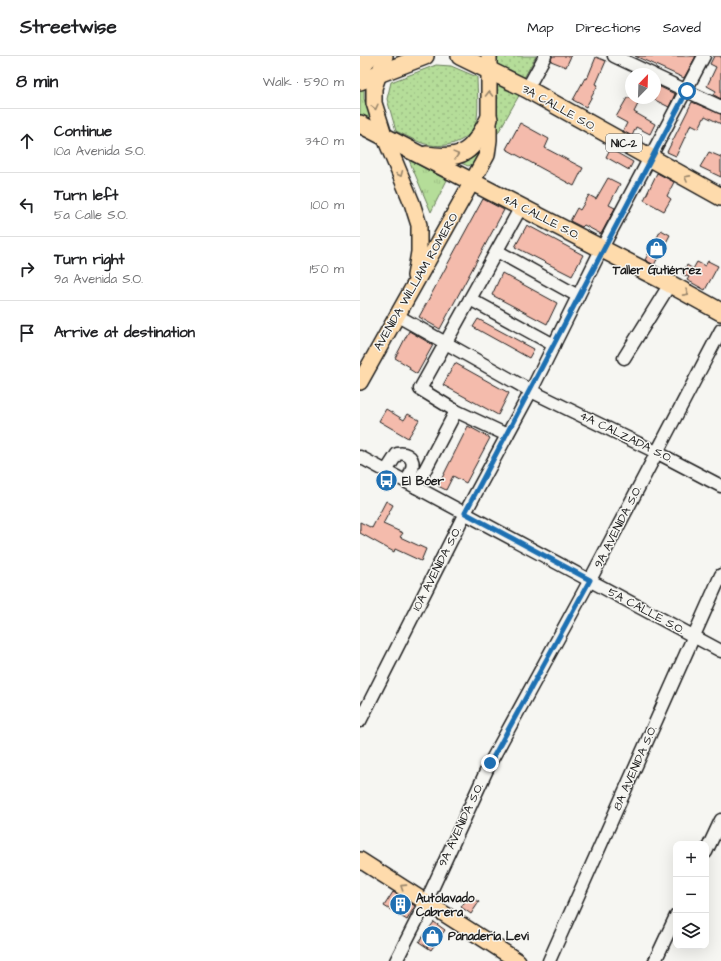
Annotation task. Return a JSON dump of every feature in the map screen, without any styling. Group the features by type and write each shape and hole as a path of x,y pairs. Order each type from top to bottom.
{"highway":[{"path":"360,68 370,56"},
{"path":"360,81 425,56"},
{"name":"3A CALLE S.O.","path":"460,56 489,63 527,89 721,196"},
{"path":"418,154 446,157 464,153 479,139 489,119"},
{"name":"4A CALLE S.O.","path":"360,124 602,248 721,312"}],"main road":[{"path":"385,56 374,88 374,103 385,138 412,203 419,225 419,252 415,276 407,298"},
{"name":"AVENIDA WILLIAM ROMERO","path":"360,382 396,315 487,155 489,119 489,63"},
{"path":"360,860 518,961"}],"street":[{"path":"527,89 545,56"},
{"path":"614,56 639,68"},
{"name":"10A AVENIDA S.O.","path":"360,721 465,513 531,391 602,248 687,91 704,56"},
{"path":"661,79 721,107"},
{"path":"507,436 456,411 420,389 521,207"},
{"path":"497,251 578,296"},
{"path":"624,358 670,284"},
{"path":"470,298 554,345"},
{"name":"4A CALZADA S.O.","path":"396,315 531,391 656,452 721,486"},
{"name":"9A AVENIDA S.O.","path":"396,961 426,902 490,763 590,580 721,330"},
{"path":"411,485 456,411"},
{"path":"386,471 397,454 406,454 413,462 411,485"},
{"name":"5A CALLE S.O.","path":"360,457 721,651"},
{"name":"8A AVENIDA S.O.","path":"548,961 721,575"},
{"path":"709,846 721,820"},
{"path":"655,961 673,922"}],"green space":[{"path":"496,56 536,56 524,78 495,63"},
{"path":"436,65 451,66 477,77 478,98 477,118 470,133 463,139 456,142 439,146 422,143 396,131 387,99 391,82"},
{"path":"495,79 521,92 494,140"},
{"path":"364,84 364,99 373,123 360,115 360,85"},
{"path":"480,141 477,159 472,164 468,166 452,159"},
{"path":"409,160 447,180 431,212"}],"building":[{"path":"552,56 571,56 566,67 551,61"},
{"path":"635,56 696,56 684,78"},
{"path":"714,56 721,56 721,99 714,95 716,91 707,86 716,67 710,64"},
{"path":"596,57 606,61 596,84 598,85 586,107 573,100 585,78 587,79"},
{"path":"661,87 675,94 669,107 661,103"},
{"path":"625,101 625,104 638,104 634,112 655,124 650,134 636,127 632,136 623,131 627,123 616,117"},
{"path":"692,102 721,114 721,124 705,116 699,128 691,124 676,156 667,152"},
{"path":"520,123 549,139 545,148 583,168 574,186 506,149"},
{"path":"610,149 633,162 629,170 606,157"},
{"path":"709,152 721,157 721,177 700,167"},
{"path":"657,173 674,182 667,196 671,199 664,211 644,200"},
{"path":"608,178 620,184 609,205 615,208 601,234 584,225 582,227 570,221 577,208 580,210 589,195 596,199"},
{"path":"483,199 504,210 440,329 419,317"},
{"path":"527,225 583,255 572,276 515,247"},
{"name":"Taller Gutiérrez","path":"661,230 670,235 654,265 645,260"},
{"path":"708,261 718,266 705,290 687,280 689,277 682,274 687,265 693,269 697,262 705,266"},
{"path":"502,273 557,303 547,324 492,295"},
{"path":"478,319 534,349 529,358 473,327"},
{"path":"409,331 433,345 417,374 409,369 410,367 395,358"},
{"path":"455,363 509,393 498,415 443,385"},
{"path":"386,409 404,420 408,414 419,420 408,438 379,421"},
{"path":"468,426 490,438 466,483 453,476 446,490 438,486"},
{"path":"386,501 393,505 383,524 403,533 400,537 426,549 421,561 395,549 394,552 360,533 360,522 372,528"},
{"name":"Autolavado Cabrera","path":"393,892 415,906 407,920 384,906"},
{"path":"469,896 479,902 471,914 461,907"},
{"name":"Panadería Levi","path":"434,922 445,930 431,950 419,942"}],"place":[{"name":"Taller Gutiérrez","path":"657,249"},
{"name":"El Bóer","path":"387,481"},
{"name":"Autolavado Cabrera","path":"401,905"},
{"name":"Panadería Levi","path":"432,936"}],"route":[{"path":"490,763 590,580 465,513 531,391 602,248 687,91"}]}
